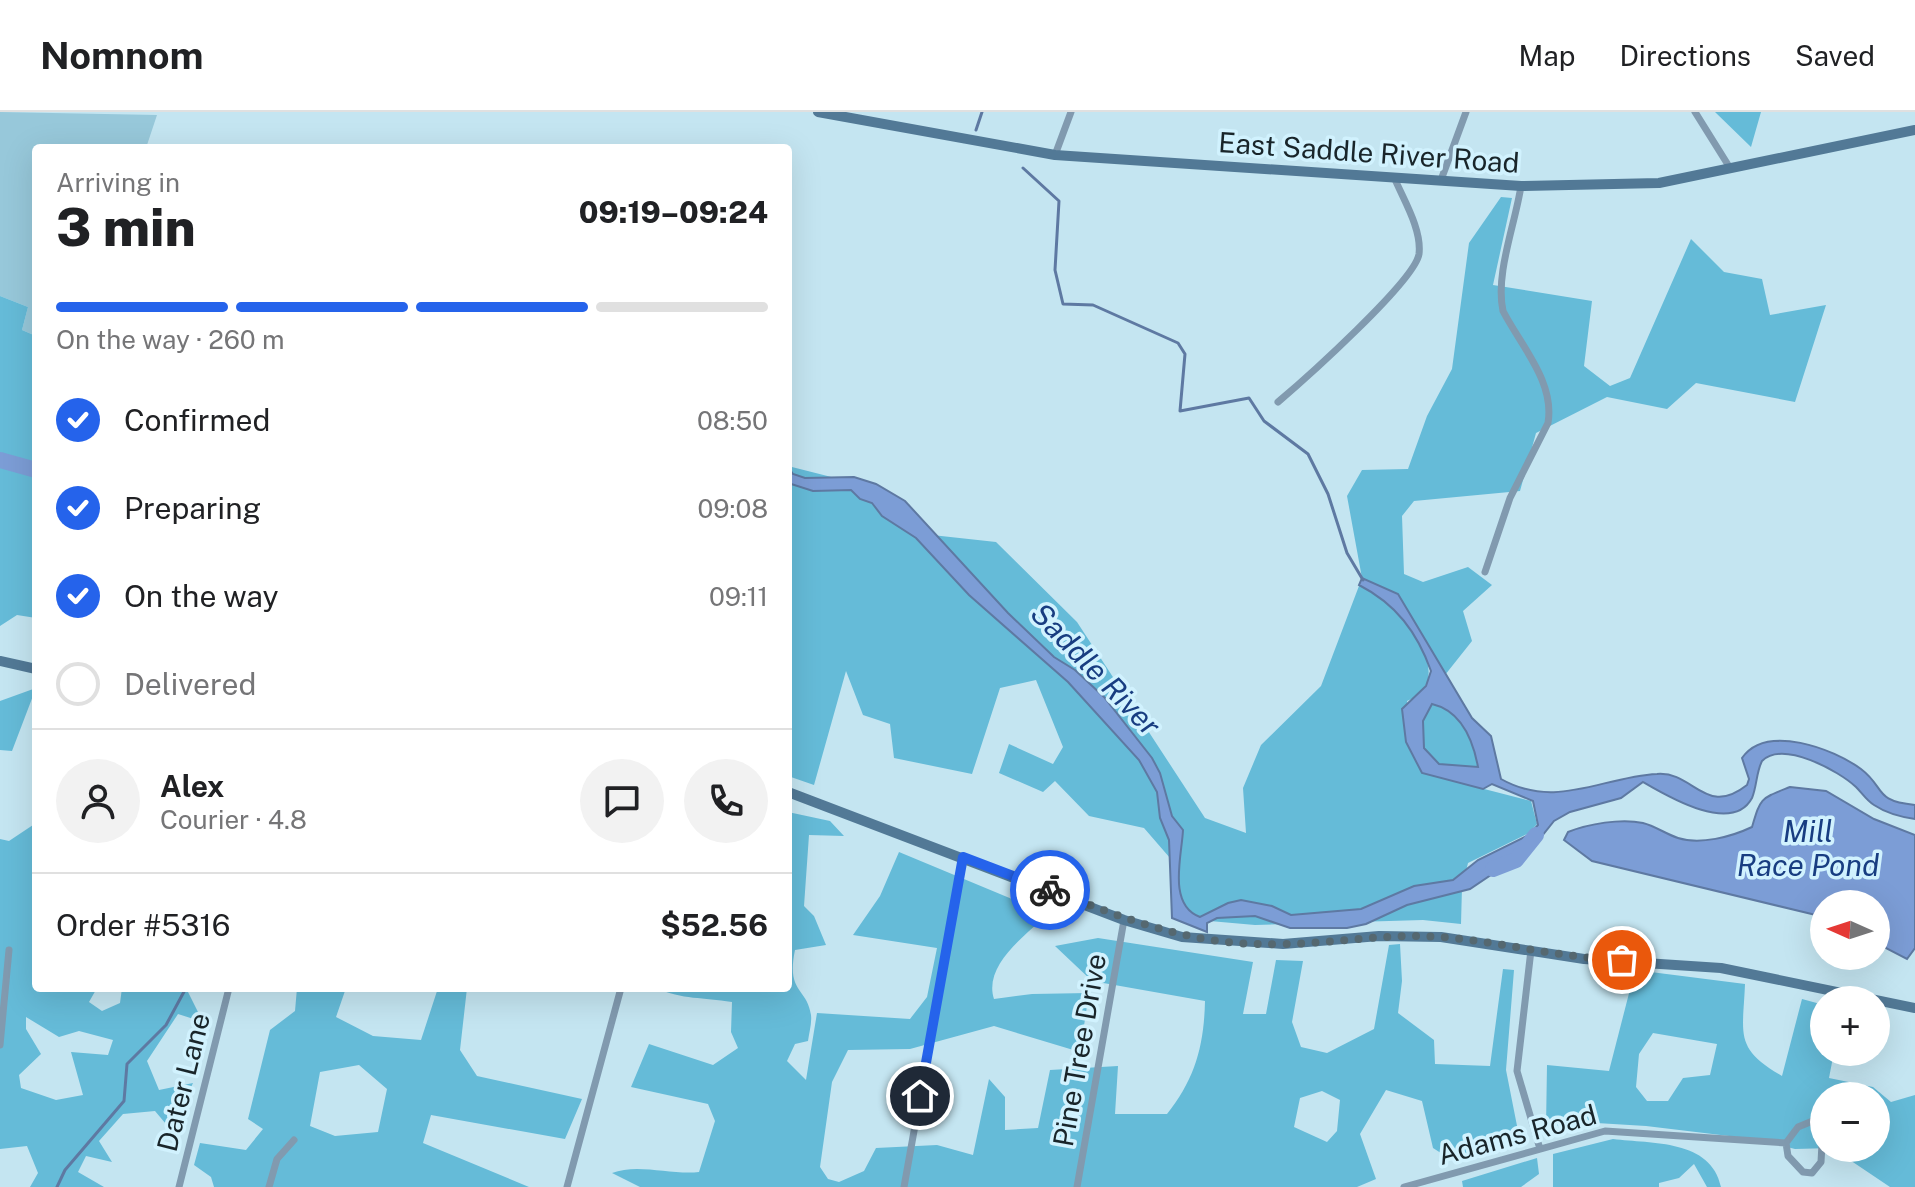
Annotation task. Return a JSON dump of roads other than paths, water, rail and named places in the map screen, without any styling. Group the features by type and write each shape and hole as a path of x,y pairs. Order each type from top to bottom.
{"main road":[{"name":"East Saddle River Road","path":"818,112 1055,155 1521,186 1659,183 1915,130"},
{"path":"0,661 32,668"},
{"path":"792,793 1124,920 1182,937 1283,944 1410,935 1584,959 1721,968 1915,1008"}],"street":[{"path":"1055,155 1071,112"},
{"path":"1441,180 1466,112"},
{"path":"1695,112 1730,168"},
{"path":"1278,402 1400,285 1417,261 1418,238 1394,177"},
{"path":"1485,572 1510,498 1550,412 1547,389 1503,311 1500,299 1501,273 1514,228 1521,186"},
{"path":"904,1187 963,857"},
{"name":"Pine Tree Drive","path":"1077,1187 1124,920"},
{"path":"0,1045 9,950"},
{"path":"1531,950 1517,1071 1540,1149"},
{"name":"Dater Lane","path":"179,1187 228,992"},
{"path":"567,1187 620,992"},
{"path":"1815,1120 1823,1126 1824,1143 1818,1169 1812,1173 1795,1168 1786,1143 1805,1122 1815,1120"},
{"name":"Adams Road","path":"1404,1187 1617,1130 1786,1143"},
{"path":"269,1187 277,1159 294,1140"}],"water":[{"path":"792,473 805,478 854,477 876,484 905,501 1008,613 1054,657 1075,670 1104,697 1152,758 1160,773 1172,816 1183,830 1179,878 1183,902 1200,917 1241,900 1272,906 1291,915 1361,909 1414,886 1453,880 1478,860 1529,835 1538,825 1533,801 1492,784 1483,789 1422,773 1406,742 1402,709 1426,686 1431,671 1404,620 1384,601 1359,585 1362,578 1398,594 1472,718 1491,736 1501,779 1521,788 1560,792 1657,774 1681,779 1700,791 1720,797 1733,794 1747,785 1749,779 1742,758 1753,748 1767,742 1783,741 1818,748 1849,761 1869,776 1886,797 1915,805 1915,819 1879,808 1848,780 1824,766 1796,756 1771,755 1762,761 1752,798 1743,809 1715,813 1699,809 1643,782 1621,798 1570,812 1554,821 1534,846 1470,889 1407,905 1366,924 1347,928 1290,928 1255,916 1217,918 1207,923 1207,932 1172,918 1169,840 1160,818 1157,792 1139,760 1068,682 969,595 916,538 882,516 872,503 860,499 851,490 813,491 792,484","holes":["1432,704 1451,713 1464,728 1478,767 1439,764 1424,748 1423,721"]},
{"name":"Mill Race Pond","path":"1790,787 1826,791 1874,819 1915,835 1915,948 1907,959 1890,950 1890,890 1810,890 1810,914 1592,861 1564,840 1568,832 1576,829 1625,821 1647,824 1687,840 1725,837 1752,827 1763,800"}],"waterway":[{"path":"976,130 982,112"},
{"path":"1023,168 1059,201 1055,270 1063,304 1093,305 1178,343 1185,354 1180,411 1249,398 1264,421 1308,454 1328,494 1347,553 1363,580"},
{"name":"Saddle River","path":"0,460 32,469"},
{"name":"Saddle River","path":"1493,869 1516,860 1536,835"},
{"path":"57,1187 65,1170 124,1101 127,1064 166,1025 184,992"}]}
